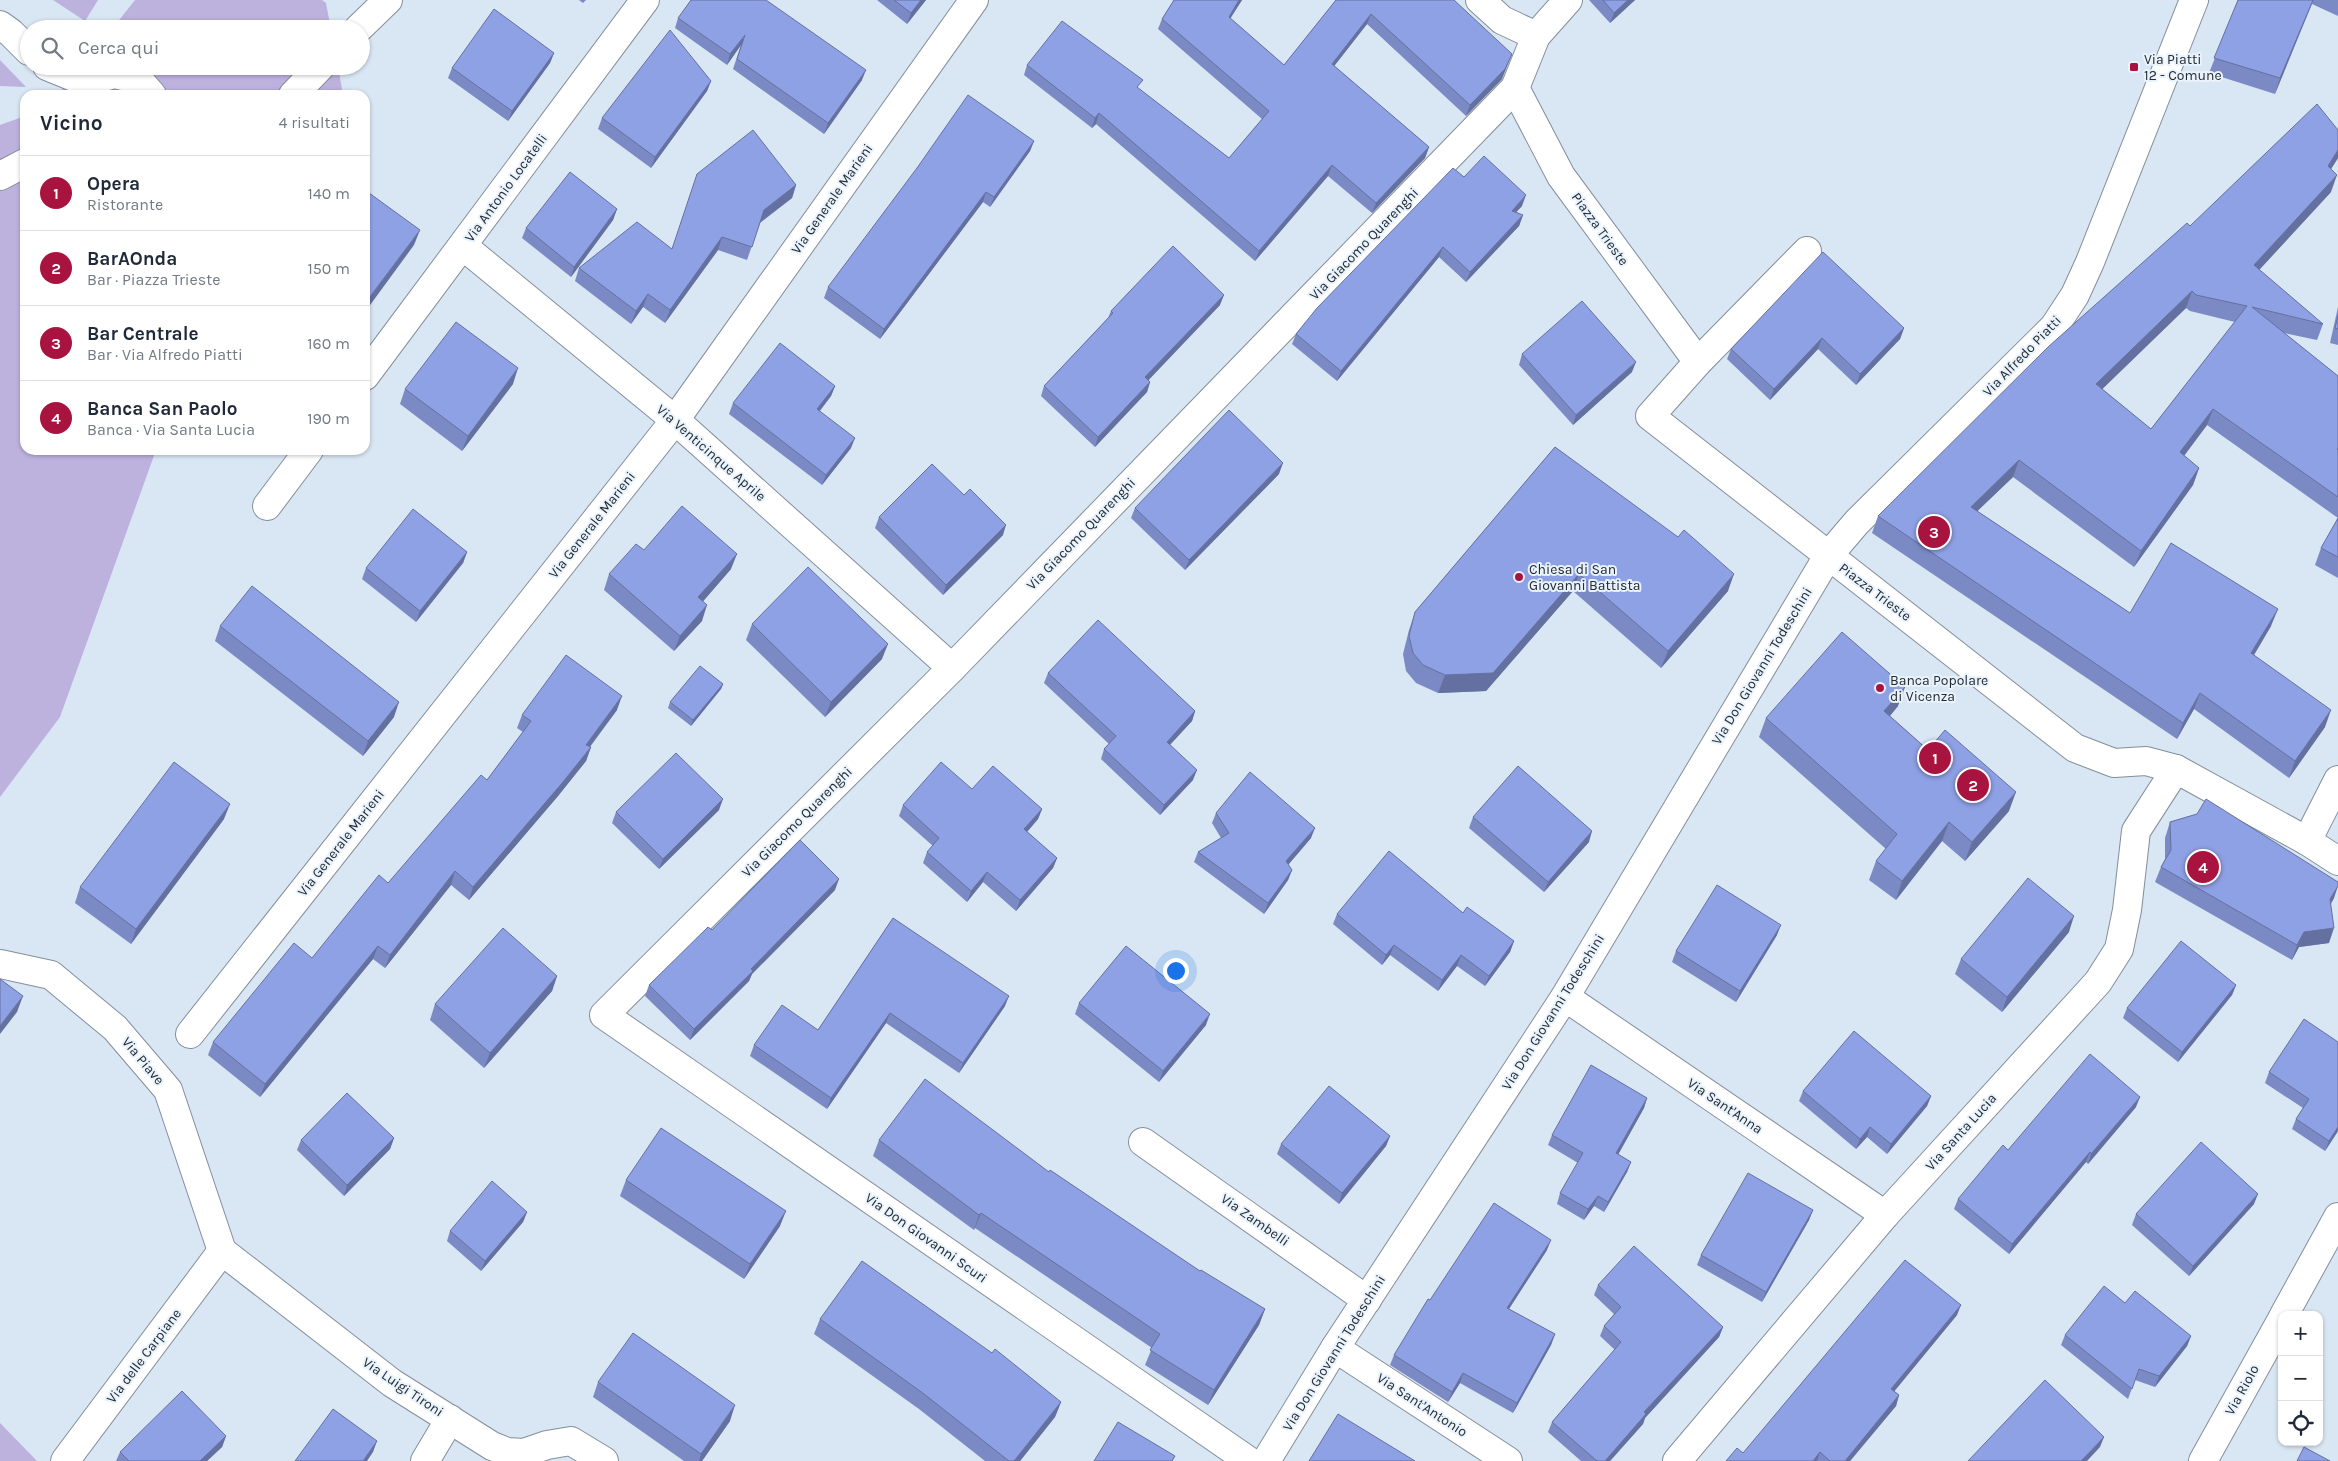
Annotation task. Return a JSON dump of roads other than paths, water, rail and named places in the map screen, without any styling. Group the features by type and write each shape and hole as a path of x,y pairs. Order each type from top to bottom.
{"street":[{"path":"367,20 388,0"},
{"name":"Via Antonio Locatelli","path":"370,369 645,0"},
{"name":"Via Generale Marieni","path":"190,1034 675,420 974,0"},
{"path":"1480,0 1502,20 1536,36"},
{"name":"Via Giacomo Quarenghi","path":"604,1015 952,668 1515,88 1536,36 1568,0"},
{"name":"Via Alfredo Piatti","path":"1828,556 1857,522 2054,326 2075,295 2090,262 2194,0"},
{"path":"0,25 20,42"},
{"path":"60,75 81,89 112,75"},
{"path":"118,75 139,80 148,90"},
{"path":"298,90 312,75"},
{"name":"Piazza Trieste","path":"1515,88 1560,176 1698,362"},
{"path":"0,176 20,166"},
{"name":"Via Venticinque Aprile","path":"463,246 675,420 952,668"},
{"name":"Piazza Trieste","path":"1807,251 1698,362 1650,416 1828,556 1905,613 2075,748 2114,763 2146,761 2176,769 2307,841 2338,861"},
{"path":"267,506 305,455"},
{"name":"Via Don Giovanni Todeschini","path":"1266,1461 1335,1348 1565,997 1828,556"},
{"name":"Via Santa Lucia","path":"1677,1461 1885,1215 2098,982 2119,949 2127,910 2136,831 2176,769"},
{"path":"2307,841 2338,780"},
{"name":"Via Piave","path":"0,964 51,975 115,1028 168,1090 222,1251"},
{"name":"Via Sant'Anna","path":"1565,997 1885,1215"},
{"name":"Via Don Giovanni Scuri","path":"604,1015 1249,1461"},
{"name":"Via Zambelli","path":"1142,1142 1341,1279 1367,1300"},
{"path":"2286,1311 2338,1217"},
{"name":"Via Luigi Tironi","path":"222,1251 392,1383 492,1446 507,1452 524,1453 547,1445 571,1441 604,1461"},
{"name":"Via delle Carpiane","path":"65,1461 222,1251"},
{"name":"Via Riolo","path":"2203,1461 2278,1326"},
{"name":"Via Sant'Antonio","path":"1335,1348 1508,1461"},
{"path":"425,1461 450,1419"}],"place":[{"name":"Via Piatti 12 - Comune","path":"2134,67"},
{"name":"Bar Centrale","path":"1934,532"},
{"name":"Chiesa di San Giovanni Battista","path":"1519,577"},
{"name":"Banca Popolare di Vicenza","path":"1880,688"},
{"name":"Opera","path":"1935,758"},
{"name":"BarAOnda","path":"1973,785"},
{"name":"Banca San Paolo","path":"2203,867"}]}
